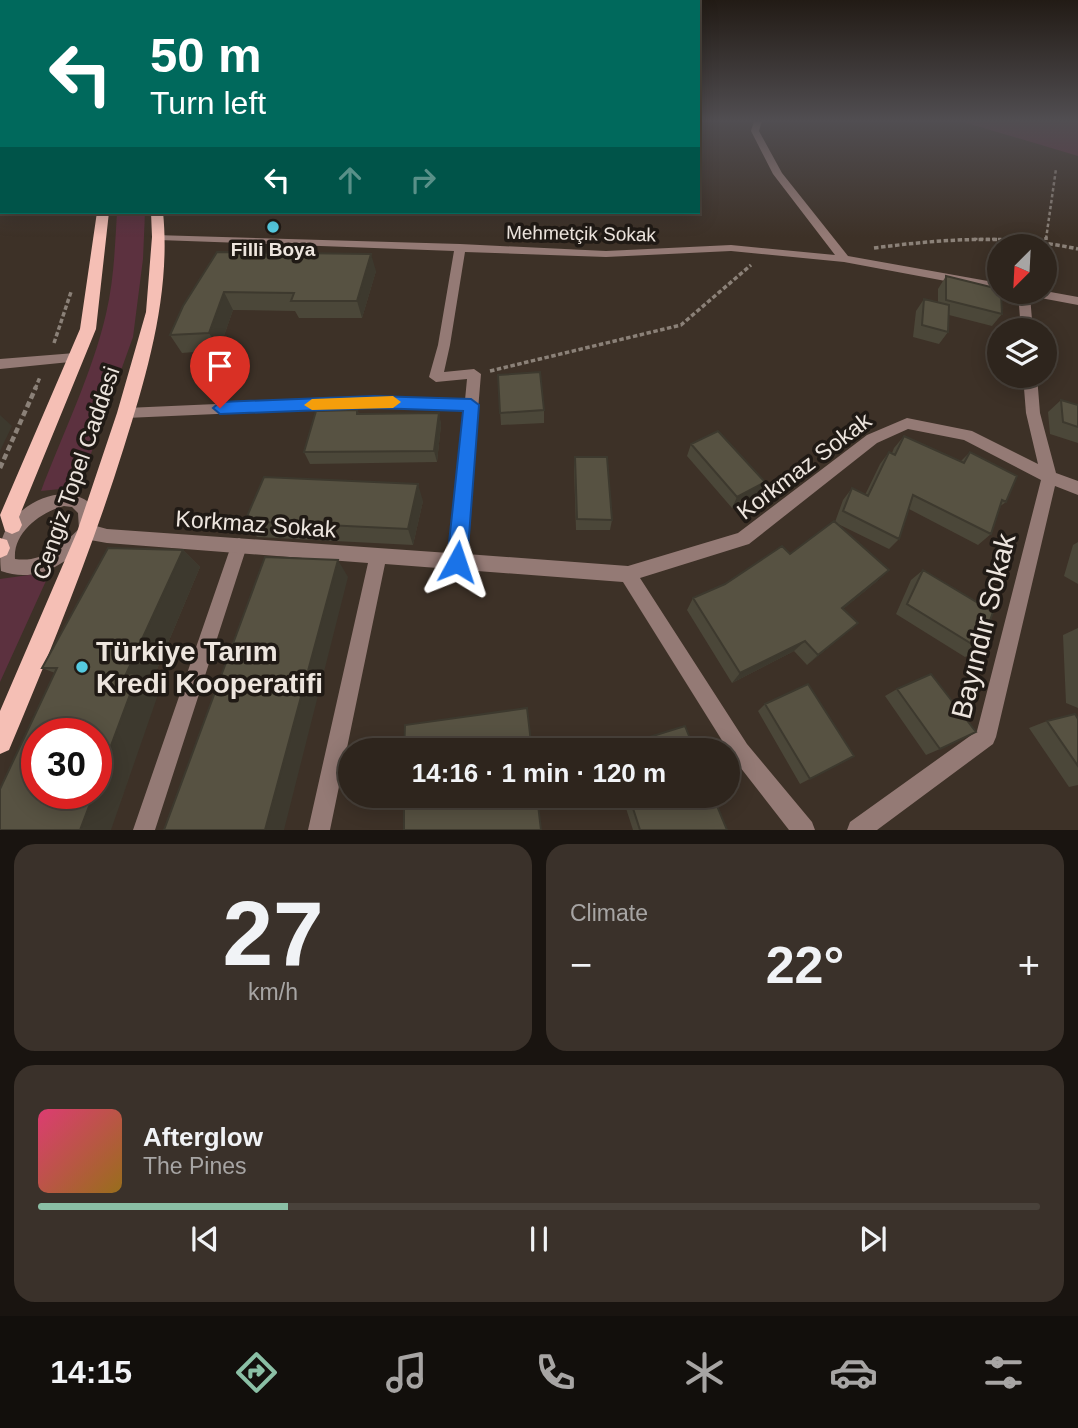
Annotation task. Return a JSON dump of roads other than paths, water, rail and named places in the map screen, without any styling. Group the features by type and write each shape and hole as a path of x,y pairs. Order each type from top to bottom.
{"main road":[{"name":"Cengiz Topel Caddesi","path":"12,525 9,517 88,328 103,214"},
{"name":"Cengiz Topel Caddesi","path":"0,741 87,532 126,413 153,312 159,237 157,214"}],"street":[{"path":"771,160 842,256"},
{"name":"Mehmetçik Sokak","path":"159,237 606,254 731,248 765,253 842,256 987,285"},
{"path":"457,562 474,374 436,377 460,247"},
{"path":"1057,297 1078,301"},
{"path":"0,364 75,358"},
{"name":"Bayındır Sokak","path":"858,830 986,737 1049,477 1033,413 1031,388"},
{"path":"126,413 374,402 471,405"},
{"name":"Korkmaz Sokak","path":"87,532 107,537 628,574 743,539 872,439 907,423 967,435 1049,477 1078,488"},
{"path":"64,499 76,500 84,505 88,513 87,532 61,556 31,568 7,565 1,557 0,547 12,525 37,506 64,499"},
{"path":"144,830 239,546"},
{"path":"319,830 378,556"},
{"path":"628,574 740,751 804,830"}],"place":[{"name":"Filli Boya","path":"273,227"},
{"name":"Türkiye Tarım Kredi Kooperatifi","path":"82,667"}]}
